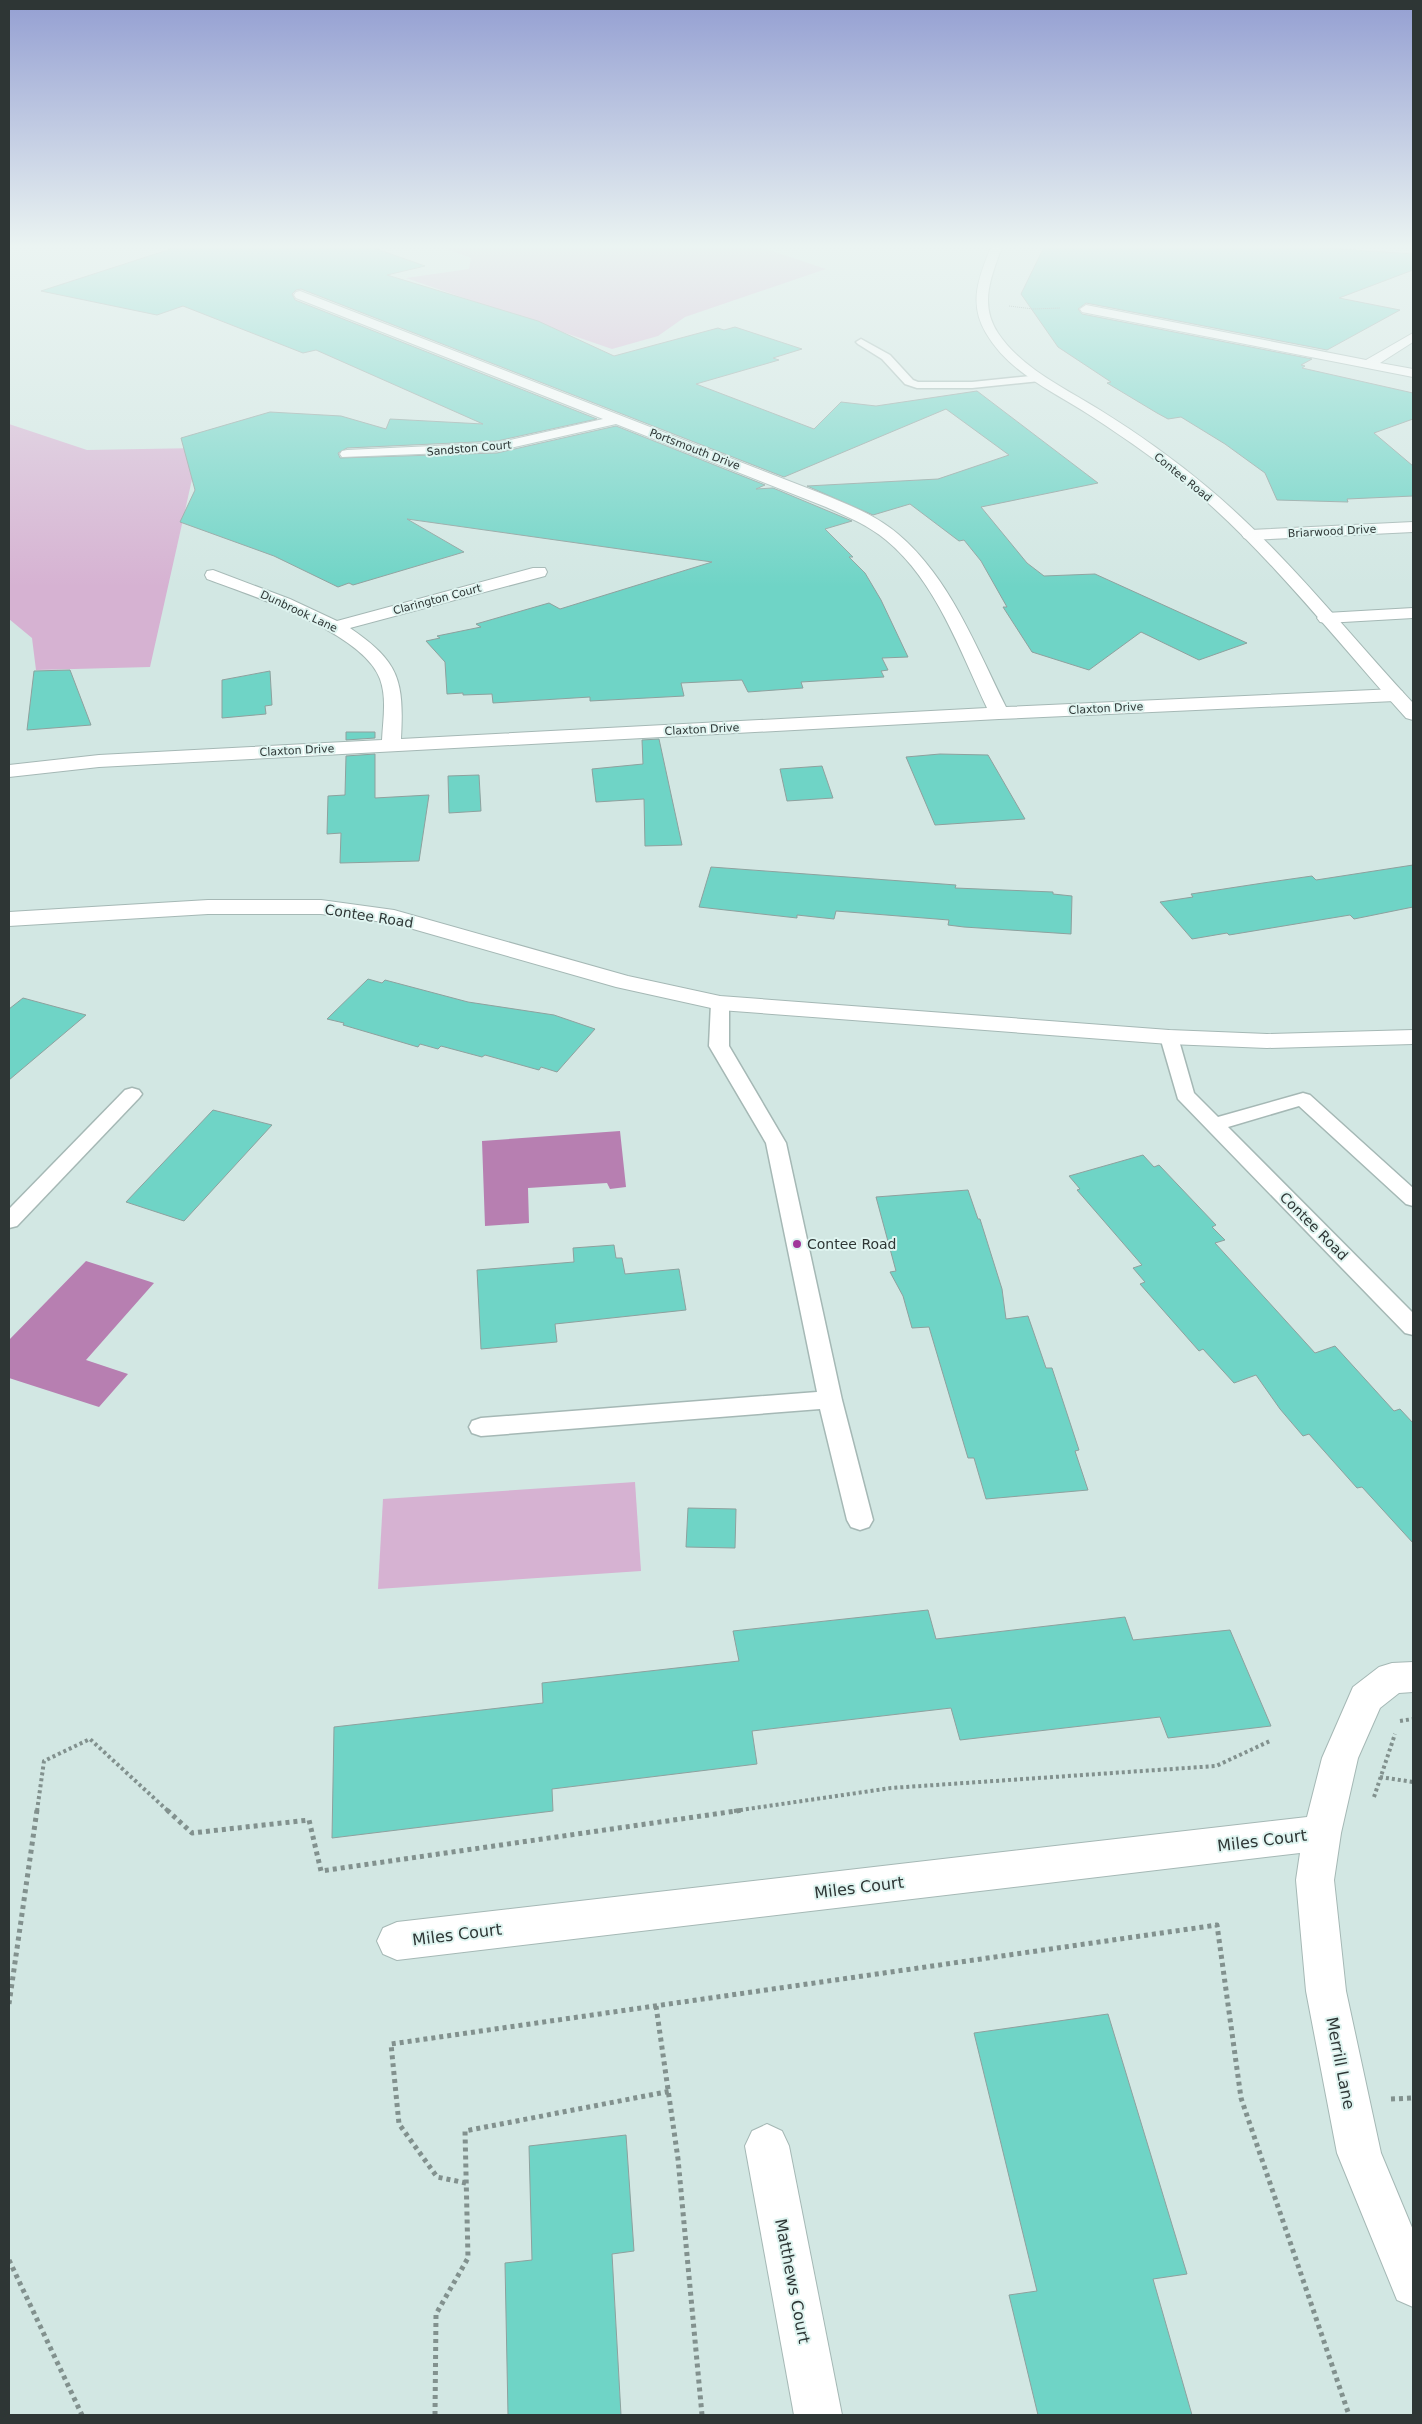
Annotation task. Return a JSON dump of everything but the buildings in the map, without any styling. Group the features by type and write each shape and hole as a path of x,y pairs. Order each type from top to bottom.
{"street":[{"name":"Portsmouth Drive","path":"468,360 834,506 892,536 915,558 926,573 999,713"},
{"name":"Contee Road","path":"1018,360 1040,378 1156,454 1204,492 1250,535 1413,714"},
{"path":"1348,360 1413,374"},
{"path":"1368,364 1374,360"},
{"name":"Sandston Court","path":"347,454 497,447 619,419"},
{"name":"Briarwood Drive","path":"1250,535 1413,526"},
{"name":"Clarington Court","path":"335,627 539,572"},
{"name":"Dunbrook Lane","path":"213,576 260,592 335,627 370,652 388,675 393,692 391,745"},
{"path":"1326,618 1413,613"},
{"name":"Claxton Drive","path":"9,771 99,761 999,713 1395,695"},
{"name":"Contee Road","path":"9,919 247,906 321,907 394,917 624,982 720,1003 1169,1037 1267,1040 1413,1037"},
{"name":"Merrill Lane","path":"1413,1677 1392,1678 1366,1698 1340,1758 1322,1833 1314,1880 1326,1991 1359,2153 1413,2284"},
{"name":"Miles Court","path":"397,1942 1322,1833"},
{"name":"Matthews Court","path":"767,2146 818,2415"}],"lane":[{"path":"889,360 909,382 917,385 972,385 1040,378"},
{"path":"720,1003 719,1046 776,1143 830,1400 860,1520"},
{"name":"Contee Road","path":"1169,1037 1185,1095 1413,1327"},
{"path":"9,1221 132,1094"},
{"path":"1214,1125 1303,1099 1413,1199"},
{"path":"481,1427 830,1400"}],"path":[{"path":"1372,1806 1380,1776 1400,1721 1413,1719"},
{"path":"9,2004 44,1761 90,1739 192,1833 309,1820 321,1871 891,1788 1216,1766 1270,1741"},
{"path":"1380,1776 1413,1782"},
{"path":"466,2183 437,2177 399,2124 391,2044 1217,1925 1241,2098 1349,2415"},
{"path":"656,2006 671,2091 688,2233 702,2415"},
{"path":"1386,2090 1389,2099 1413,2098"},
{"path":"436,2415 436,2314 468,2258 465,2131 671,2091"},
{"path":"9,2260 82,2415"}],"shaded area":[{"path":"9,424 87,450 199,448 150,667 36,670 32,638 9,619"},
{"path":"620,1131 626,1187 610,1189 607,1183 528,1188 529,1223 485,1226 482,1141"},
{"path":"86,1261 154,1283 86,1360 128,1374 99,1407 9,1378 9,1340"},
{"path":"635,1482 641,1571 378,1589 383,1499"}],"place":[{"name":"Contee Road","path":"797,1244"}]}
